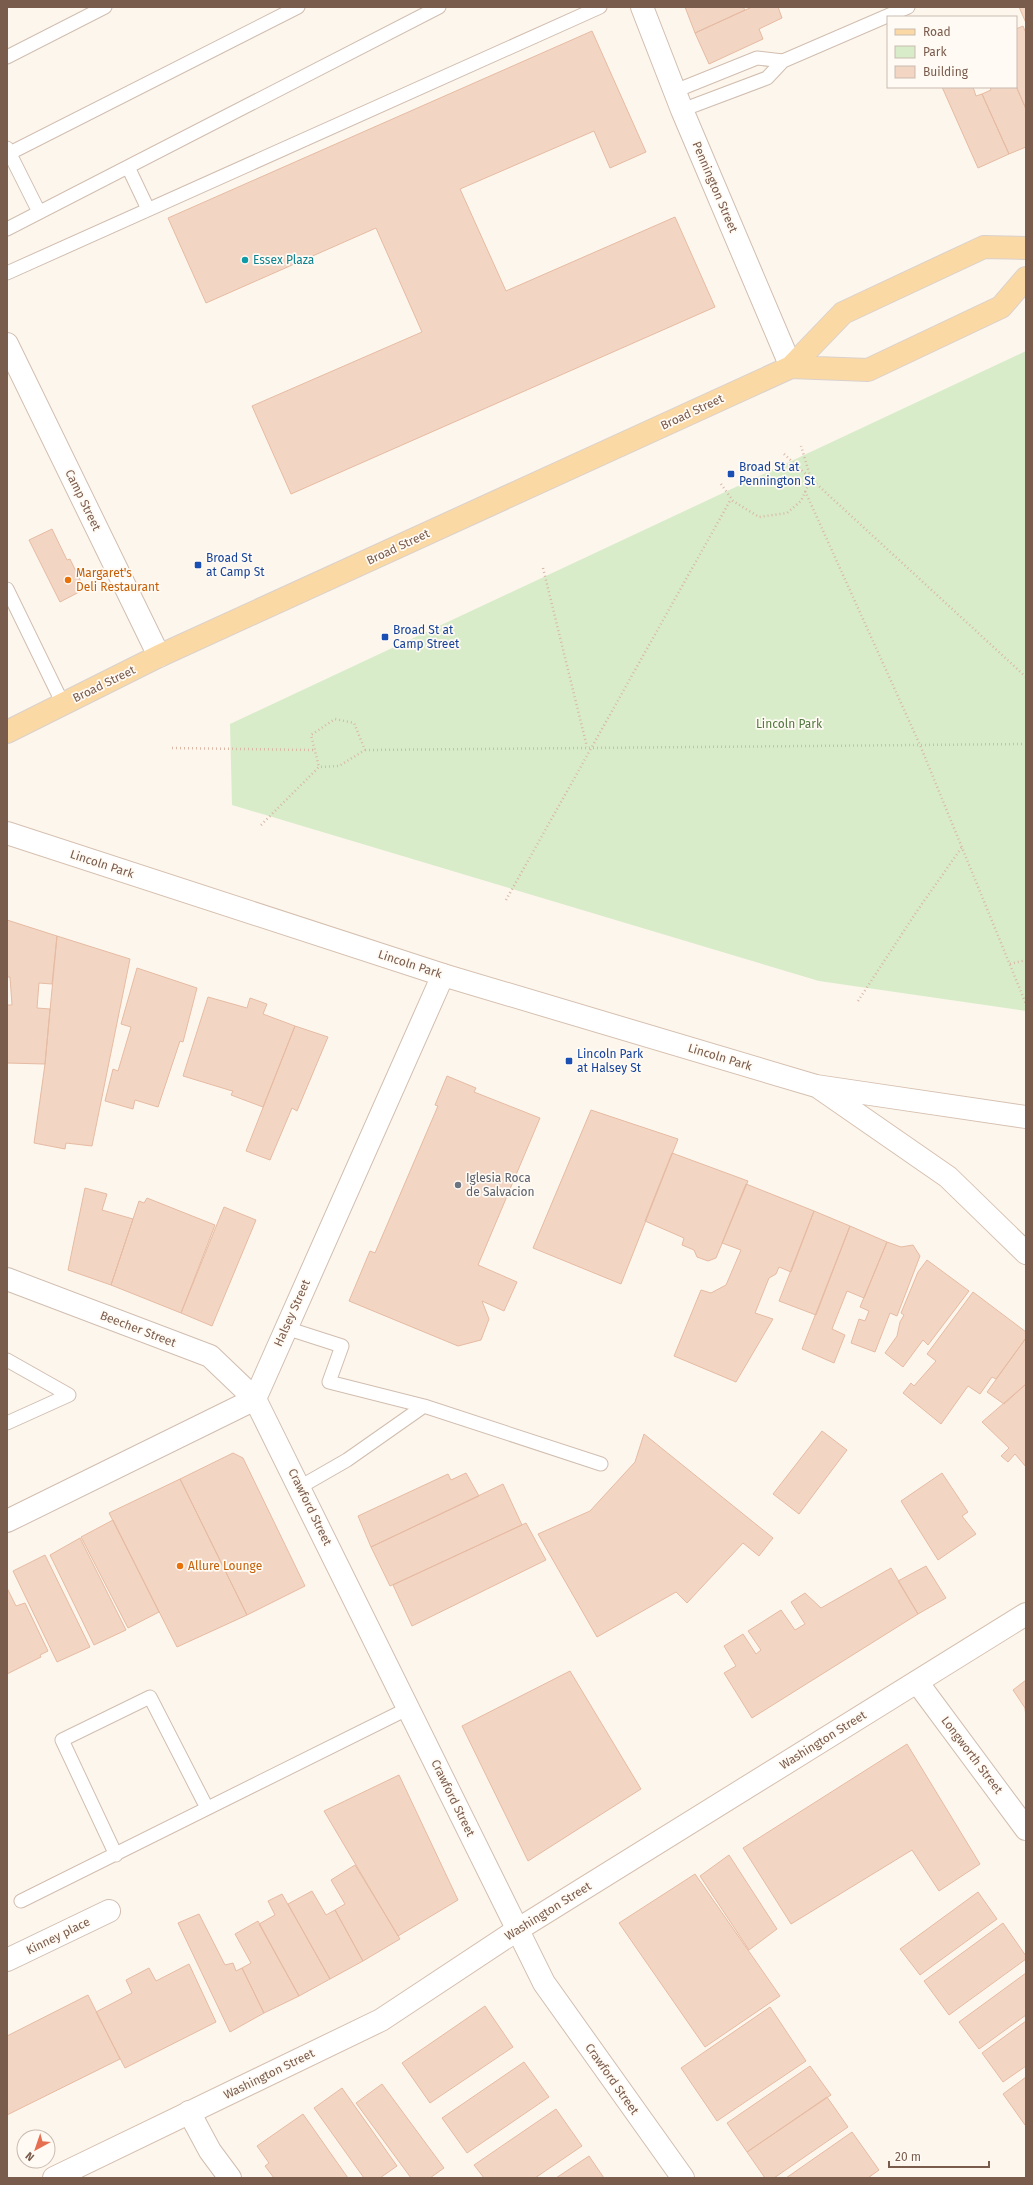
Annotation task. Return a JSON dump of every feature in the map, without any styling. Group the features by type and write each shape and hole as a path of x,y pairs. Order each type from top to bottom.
{"main road":[{"name":"Broad Street","path":"7,732 159,656 791,367 843,313 984,247 1026,248"},
{"name":"Broad Street","path":"791,367 868,370 1001,307 1026,278"}],"street":[{"name":"Pennington Street","path":"642,7 678,100 791,367"},
{"name":"Camp Street","path":"7,344 159,656"},
{"name":"Lincoln Park","path":"7,833 443,975 816,1086 1026,1117"},
{"name":"Halsey Street","path":"255,1399 443,975"},
{"name":"Lincoln Park","path":"816,1086 948,1177 1026,1253"},
{"name":"Beecher Street","path":"7,1279 210,1356 255,1399"},
{"name":"Crawford Street","path":"255,1399 300,1487 544,1983 682,2178"},
{"path":"7,1521 255,1399"},
{"name":"Washington Street","path":"54,2178 381,2020 517,1930 1026,1614"},
{"name":"Longworth Street","path":"917,1682 1026,1829"},
{"name":"Kinney place","path":"7,1960 108,1911"},
{"path":"189,2112 210,2151 230,2178"}],"lane":[{"path":"7,57 105,7"},
{"path":"39,212 8,150 298,7"},
{"path":"7,229 440,7"},
{"path":"7,273 600,7"},
{"path":"888,16 908,7"},
{"path":"678,100 767,78 783,62 887,16"},
{"path":"678,100 757,58 783,62"},
{"path":"128,167 148,209"},
{"path":"7,589 63,704"},
{"path":"286,1328 342,1346 329,1382 424,1406 600,1464"},
{"path":"7,1360 69,1395 7,1423"},
{"path":"300,1487 347,1460 424,1406"},
{"path":"116,1855 62,1740 150,1697 207,1808"},
{"path":"21,1901 409,1708"}],"path":[{"path":"721,484 731,499 759,517 787,513 801,501 811,478 801,446"},
{"path":"784,454 1026,677"},
{"path":"805,491 920,745 1026,1004"},
{"path":"506,900 731,499"},
{"path":"543,568 587,747"},
{"path":"319,767 311,735 335,719 354,723 365,750"},
{"path":"261,825 319,767 339,766 365,750 1026,744"},
{"path":"172,748 314,750"},
{"path":"858,1001 917,911 962,847"},
{"path":"1010,964 1026,960"}],"green space":[{"name":"Lincoln Park","path":"1026,351 1026,1011 819,981 232,805 230,724"}],"building":[{"path":"685,7 743,7 745,10 695,33"},
{"path":"752,7 778,7 782,18 759,29 763,39 709,64 695,33"},
{"path":"1019,7 1026,7 1026,23"},
{"path":"1023,26 1026,33 1026,109 1017,88 1017,29"},
{"name":"Essex Plaza","path":"592,31 646,152 610,168 594,131 460,189 506,291 675,217 715,307 291,494 252,406 422,332 376,228 206,303 168,218"},
{"path":"942,88 973,88 976,96 982,94 1009,154 978,168"},
{"path":"990,88 1017,88 1026,109 1026,147 1009,154 982,94 991,90"},
{"path":"52,529 67,560 70,559 83,586 81,591 60,602 29,540"},
{"path":"7,920 57,936 52,984 39,983 37,1008 50,1009 45,1064 7,1063 7,1005 12,1005 10,977 7,977"},
{"path":"57,936 130,959 92,1146 66,1143 65,1149 34,1143 45,1064"},
{"path":"137,968 197,988 183,1042 180,1041 158,1107 135,1100 133,1109 105,1101 113,1069 118,1071 131,1027 121,1024"},
{"path":"208,997 247,1008 250,998 267,1004 263,1014 295,1026 263,1107 231,1095 233,1091 183,1076"},
{"path":"295,1026 328,1037 297,1111 292,1108 270,1160 246,1151"},
{"name":"Iglesia Roca de Salvacion","path":"447,1076 476,1088 474,1092 540,1118 478,1265 517,1282 504,1311 482,1301 489,1319 481,1340 458,1346 349,1301 370,1251 375,1253 438,1106 435,1105"},
{"path":"591,1110 678,1139 621,1284 533,1248"},
{"path":"672,1153 748,1181 716,1258 708,1261 697,1257 694,1250 682,1245 684,1238 645,1221"},
{"path":"746,1184 814,1211 791,1272 779,1267 776,1274 769,1278 755,1313 773,1319 736,1382 674,1356 701,1290 711,1293 726,1285 741,1250 722,1243"},
{"path":"85,1188 107,1194 102,1210 133,1219 111,1285 68,1270"},
{"path":"147,1198 215,1225 181,1313 111,1285 139,1201 144,1203"},
{"path":"224,1207 256,1220 212,1326 181,1313"},
{"path":"814,1211 850,1226 816,1315 779,1301"},
{"path":"850,1226 887,1242 864,1298 847,1291 832,1329 845,1335 834,1363 802,1349"},
{"path":"887,1242 901,1247 913,1245 920,1256 897,1316 890,1313 875,1352 851,1343 859,1319 865,1321 869,1311 860,1307"},
{"path":"927,1260 969,1291 928,1345 923,1340 903,1367 885,1353 897,1336 900,1322 904,1315 901,1313 918,1272"},
{"path":"973,1292 1026,1332 1026,1338 996,1379 992,1377 980,1394 968,1386 941,1424 903,1393 911,1383 914,1386 936,1361 927,1354"},
{"path":"1026,1338 1026,1384 1004,1404 987,1392"},
{"path":"1026,1384 1026,1467 1015,1454 1008,1462 1001,1456 1009,1448 982,1422"},
{"path":"822,1431 847,1450 799,1514 773,1494"},
{"path":"644,1434 773,1538 759,1556 743,1543 687,1603 676,1592 597,1637 538,1534 590,1511 635,1462"},
{"path":"233,1453 243,1458 305,1586 247,1615 180,1479"},
{"path":"466,1473 479,1496 371,1547 358,1516 448,1474 451,1480"},
{"path":"942,1473 968,1512 962,1516 976,1534 938,1560 901,1501"},
{"name":"Allure Lounge","path":"180,1479 247,1615 177,1647 109,1513"},
{"path":"503,1484 522,1525 390,1586 371,1547"},
{"path":"113,1520 159,1612 128,1628 81,1537"},
{"path":"526,1523 546,1560 412,1626 393,1585"},
{"path":"80,1538 126,1630 94,1645 50,1555"},
{"path":"45,1555 90,1647 57,1662 13,1571"},
{"path":"926,1566 946,1598 918,1614 898,1581"},
{"path":"891,1568 918,1614 752,1718 724,1673 736,1666 724,1646 743,1634 756,1654 761,1650 748,1631 781,1610 795,1630 805,1624 791,1602 805,1593 821,1608"},
{"path":"7,1588 16,1606 25,1603 48,1651 40,1655 41,1657 7,1674"},
{"path":"570,1671 641,1789 528,1861 462,1726"},
{"path":"1026,1680 1026,1718 1025,1708 1013,1690"},
{"path":"907,1744 980,1864 939,1891 912,1850 791,1924 743,1848"},
{"path":"399,1775 458,1900 398,1936 324,1811"},
{"path":"729,1855 777,1929 749,1950 700,1876"},
{"path":"355,1865 400,1939 363,1961 335,1910 345,1904 331,1880"},
{"path":"695,1874 780,1996 705,2047 619,1923"},
{"path":"312,1891 326,1915 335,1910 363,1961 330,1979 288,1904"},
{"path":"978,1892 997,1919 920,1975 900,1949"},
{"path":"282,1894 330,1979 299,1996 259,1924 275,1915 268,1901"},
{"path":"199,1914 225,1965 233,1963 236,1971 242,1968 264,2013 230,2032 178,1923"},
{"path":"258,1921 299,1996 264,2013 242,1968 251,1963 235,1934"},
{"path":"1003,1923 1026,1956 1026,1959 949,2015 924,1981"},
{"path":"189,1964 216,2022 125,2068 96,2012 132,1993 126,1980 149,1968 156,1981"},
{"path":"1026,1973 1026,2015 979,2049 959,2022"},
{"path":"88,1995 120,2059 7,2115 7,2036"},
{"path":"485,2006 513,2047 430,2103 402,2063"},
{"path":"770,2007 806,2061 717,2121 681,2068"},
{"path":"1026,2021 1026,2066 1003,2082 982,2053"},
{"path":"524,2062 549,2097 467,2153 442,2118"},
{"path":"810,2066 831,2095 747,2152 727,2123"},
{"path":"1026,2077 1026,2124 1025,2125 1003,2094"},
{"path":"382,2084 444,2168 430,2178 411,2178 356,2103"},
{"path":"342,2088 397,2166 380,2178 364,2178 314,2108"},
{"path":"827,2097 848,2127 774,2178 765,2178 747,2152"},
{"path":"556,2109 582,2146 535,2178 484,2178 474,2165"},
{"path":"303,2114 348,2178 274,2178 265,2166 269,2163 257,2146"},
{"path":"852,2132 879,2170 868,2178 786,2178"},
{"path":"589,2156 604,2178 556,2178"}],"place":[{"name":"Essex Plaza","path":"245,260"},
{"name":"Broad St at Pennington St","path":"731,474"},
{"name":"Broad St at Camp St","path":"198,565"},
{"name":"Margaret's Deli Restaurant","path":"68,580"},
{"name":"Broad St at Camp Street","path":"385,637"},
{"name":"Lincoln Park at Halsey St","path":"569,1061"},
{"name":"Iglesia Roca de Salvacion","path":"458,1185"},
{"name":"Allure Lounge","path":"180,1566"}]}
